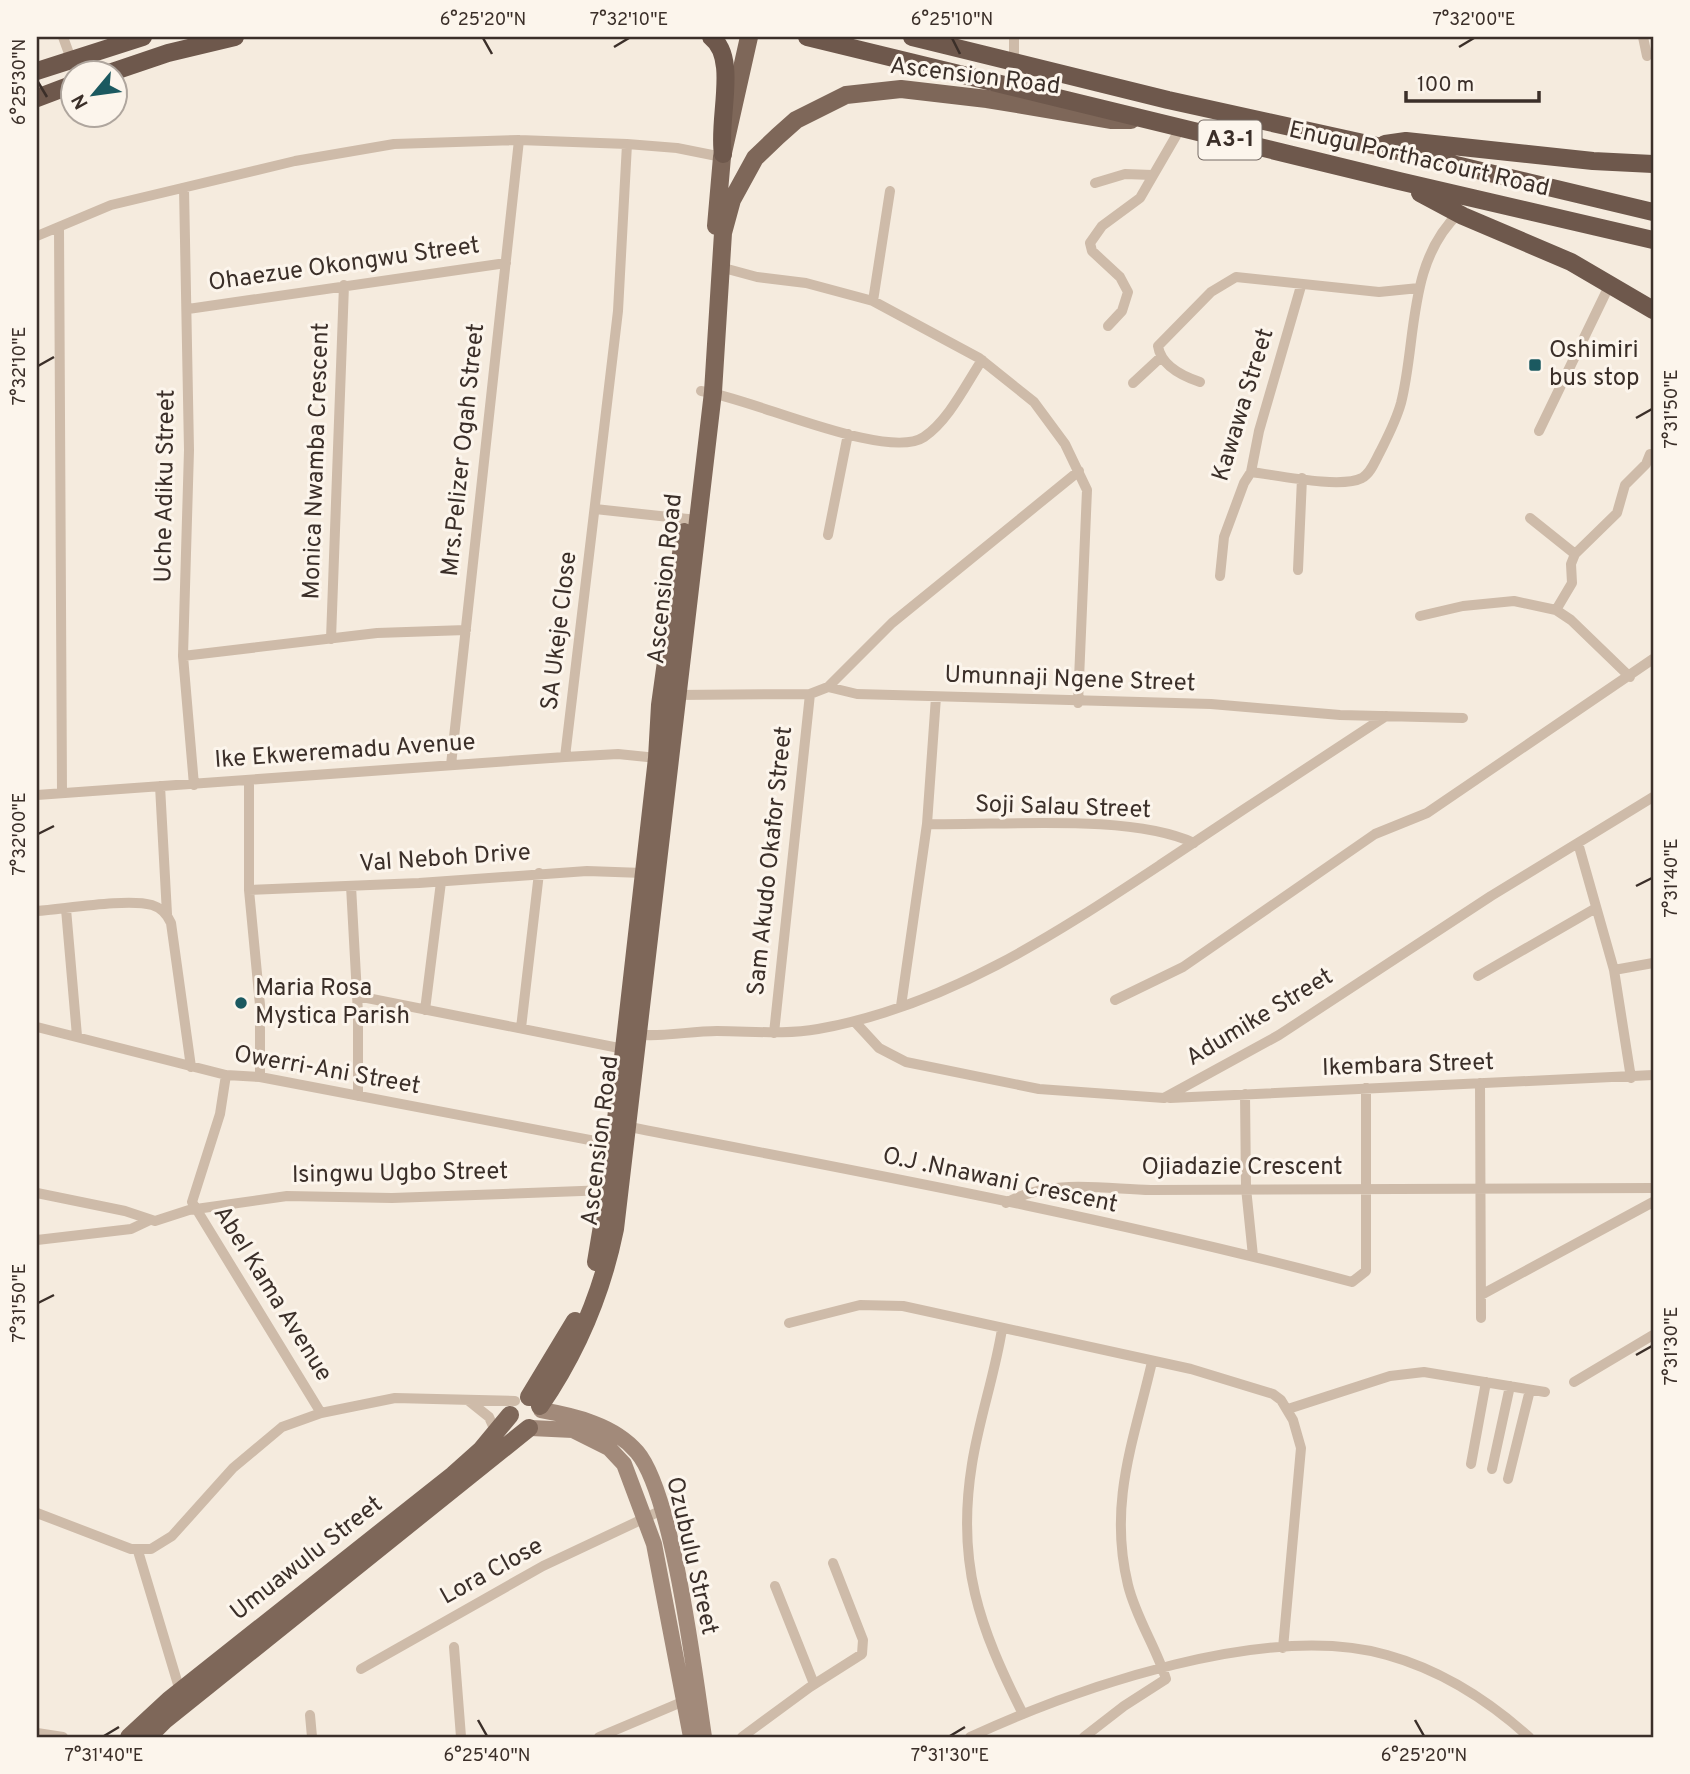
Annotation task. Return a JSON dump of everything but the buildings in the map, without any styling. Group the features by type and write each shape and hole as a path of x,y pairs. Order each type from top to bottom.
{"highway":[{"path":"37,71 143,37"},
{"path":"130,66 168,53 235,37"},
{"path":"711,37 723,52 727,68 720,134 723,155"},
{"name":"Enugu Porthacourt Road","path":"807,37 1653,240"},
{"name":"A3-1","path":"912,37 965,43 1014,63 1653,212"},
{"path":"37,97 60,89"},
{"path":"1377,146 1406,141 1593,161 1653,164"},
{"path":"1399,181 1459,213 1571,262 1653,310"}],"main road":[{"name":"Ascension Road","path":"707,392 723,155 749,37"},
{"name":"Ascension Road","path":"527,1406 576,1346 602,1279 615,1229 622,1125 678,693 692,519 723,233 732,200 755,158 796,120 846,95 901,89 986,99 1112,120 1145,119"},
{"name":"Ascension Road","path":"632,1042 643,873 657,758 660,705 692,519"},
{"name":"Ascension Road","path":"527,1406 579,1314 600,1246 608,1190 620,1146"},
{"path":"527,1406 540,1419 530,1428 516,1426 527,1406"},
{"name":"Umuawulu Street","path":"129,1737 180,1691 453,1475 527,1406"},
{"name":"Ozubulu Street","path":"527,1406 589,1422 627,1442 640,1455 648,1471 662,1510 691,1699 691,1737"},
{"name":"Umuawulu Street","path":"148,1737 165,1720 530,1428"},
{"name":"Ozubulu Street","path":"530,1428 573,1430 610,1448 624,1464 646,1516 691,1699 705,1737"}],"street":[{"path":"63,37 71,59"},
{"path":"1014,37 1014,63"},
{"path":"1643,37 1647,56"},
{"path":"1108,326 1122,311 1128,292 1120,277 1089,246 1101,226 1140,198 1180,128"},
{"path":"37,236 111,205 344,151 445,140 519,140 627,144 723,155"},
{"name":"Mrs.Pelizer Ogah Street","path":"451,765 519,140"},
{"name":"SA Ukeje Close","path":"565,757 618,311 627,144"},
{"path":"1095,183 1135,173 1152,175"},
{"name":"Uche Adiku Street","path":"184,188 189,450 183,656 194,785"},
{"path":"873,301 890,191"},
{"path":"1251,472 1346,482 1364,477 1369,471 1391,431 1401,402 1419,288 1436,241 1459,213"},
{"path":"59,228 62,793"},
{"name":"Ohaezue Okongwu Street","path":"188,309 506,263"},
{"path":"720,267 757,277 806,283 873,301 982,360 1034,402 1065,444 1087,490 1078,702"},
{"path":"1133,383 1160,358 1160,343 1224,283 1245,277 1301,286 1379,292 1419,288"},
{"path":"1539,430 1610,284"},
{"name":"Monica Nwamba Crescent","path":"331,639 344,285"},
{"name":"Kawawa Street","path":"1220,576 1224,537 1244,483 1251,472 1263,418 1301,286"},
{"path":"1160,358 1186,377 1200,382"},
{"path":"707,392 848,434 898,444 923,438 942,418 982,360"},
{"path":"828,534 848,434"},
{"path":"1556,610 1572,583 1571,564 1575,554 1616,513 1625,485 1646,464 1650,454"},
{"path":"660,705 678,693 810,694 828,687 892,624 1079,471"},
{"path":"1298,570 1302,478"},
{"path":"594,509 692,519"},
{"path":"1530,518 1575,554"},
{"path":"1420,616 1463,606 1514,601 1556,610 1571,620 1630,677"},
{"path":"183,656 377,633 466,630"},
{"path":"1115,1000 1183,967 1376,834 1427,813 1548,728 1630,677 1653,659"},
{"name":"Umunnaji Ngene Street","path":"828,687 857,694 1211,705 1463,718"},
{"name":"Sam Akudo Okafor Street","path":"774,1033 810,694"},
{"path":"901,1006 927,824 936,697"},
{"path":"357,996 520,1028 632,1042 718,1031 774,1033 816,1030 855,1022 901,1006 1015,957 1080,920 1386,716"},
{"name":"Ike Ekweremadu Avenue","path":"37,795 565,757 618,754 657,758"},
{"path":"249,781 249,890 260,1005 260,1077"},
{"path":"160,786 167,914 171,923 191,1067"},
{"name":"Adumike Street","path":"1164,1098 1279,1035 1653,797"},
{"name":"Soji Salau Street","path":"927,824 1118,827 1166,832 1195,843"},
{"path":"1578,843 1614,970 1631,1078"},
{"path":"520,1028 539,873"},
{"name":"Val Neboh Drive","path":"249,890 441,882 539,873 643,873"},
{"path":"425,1010 441,882"},
{"path":"351,886 357,996 358,1096"},
{"path":"37,911 142,903 160,908 167,914"},
{"path":"1478,976 1596,908"},
{"path":"66,909 77,1036"},
{"path":"1614,970 1653,963"},
{"path":"855,1022 879,1048 906,1062 1039,1089 1164,1098"},
{"name":"Owerri-Ani Street","path":"37,1027 226,1075 260,1077 620,1146"},
{"name":"Abel Kama Avenue","path":"226,1075 217,1123 191,1200 194,1210 321,1413"},
{"name":"Ikembara Street","path":"1164,1098 1653,1075"},
{"path":"1480,1083 1482,1318"},
{"path":"1365,1188 1366,1088"},
{"path":"1245,1094 1246,1188 1253,1256"},
{"name":"O.J .Nnawani Crescent","path":"622,1125 1253,1256 1352,1282 1361,1278 1366,1271 1365,1188"},
{"name":"Ojiadazie Crescent","path":"1006,1203 1024,1193 1085,1186 1151,1190 1653,1188"},
{"name":"Isingwu Ugbo Street","path":"37,1240 131,1229 149,1220 164,1220 194,1210 286,1196 392,1198 608,1190"},
{"path":"37,1193 125,1211 149,1220"},
{"path":"1481,1295 1653,1202"},
{"path":"789,1323 860,1305 881,1304 1191,1369 1273,1394 1289,1409 1297,1431 1301,1460 1283,1648"},
{"path":"1002,1329 973,1461 967,1535 975,1602 991,1649 1023,1714"},
{"path":"1574,1382 1653,1335"},
{"path":"1084,1737 1164,1683 1166,1679 1128,1586 1120,1521 1122,1480 1152,1362"},
{"path":"1289,1409 1405,1373 1424,1372 1545,1392"},
{"path":"1471,1464 1486,1382"},
{"path":"1492,1469 1510,1386"},
{"path":"1508,1479 1530,1390"},
{"name":"Ozubulu Street","path":"138,1551 158,1547 172,1536 233,1468 282,1426 321,1413 395,1398 467,1400 527,1406"},
{"path":"467,1400 489,1417 496,1433"},
{"name":"Lora Close","path":"361,1669 543,1566 662,1510"},
{"path":"37,1513 138,1551 180,1691"},
{"path":"742,1737 814,1684 862,1654 863,1640 833,1563"},
{"path":"775,1586 814,1684"},
{"path":"454,1647 461,1737"},
{"path":"970,1737 1023,1714 1130,1676 1213,1657 1283,1648 1328,1647 1385,1654 1419,1665 1472,1692 1529,1737"},
{"path":"1130,1676 1139,1682 1140,1697"},
{"path":"599,1737 691,1699"},
{"path":"310,1715 312,1737"},
{"path":"37,1733 63,1737"}],"place":[{"name":"Oshimiri bus stop","path":"1535,365"},
{"name":"Maria Rosa Mystica Parish","path":"241,1003"}]}
